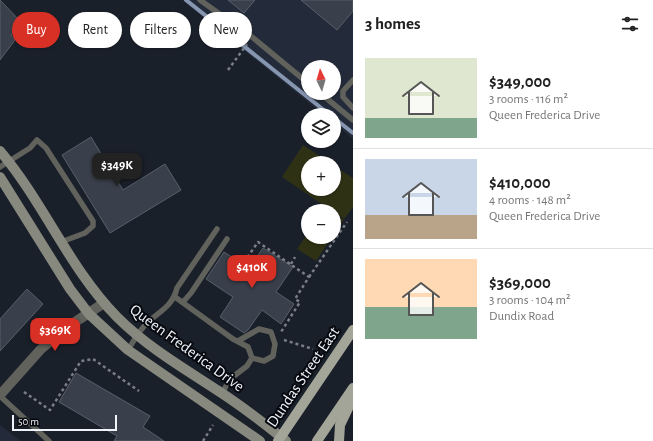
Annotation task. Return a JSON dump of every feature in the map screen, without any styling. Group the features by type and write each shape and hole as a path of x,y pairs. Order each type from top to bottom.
{"main road":[{"name":"Dundas Street East","path":"282,440 353,330"},
{"path":"317,441 353,388"},
{"path":"339,441 340,425 353,398"}],"street":[{"name":"Queen Frederica Drive","path":"0,151 4,164 32,193 61,242 104,302 138,334 259,418 282,440"},
{"name":"Queen Frederica Drive","path":"0,177 74,294 89,314 128,350 260,441"},
{"path":"0,395 42,349 69,326 89,314 104,302"}],"lane":[{"path":"200,0 252,37 301,77"},
{"path":"353,80 343,91 343,97 353,108"},
{"path":"329,100 353,120"},
{"path":"4,164 30,148 37,140 46,148 93,221 93,226 85,233 61,242"},
{"path":"128,350 148,322 164,311 175,297 177,288 217,229"},
{"path":"183,302 191,293 227,240"},
{"path":"175,297 248,347 252,358"},
{"path":"238,341 258,329 271,332 275,344 273,356 264,361 252,358"},
{"path":"222,393 230,379 246,366 252,358"},
{"path":"0,395 49,441"}],"path":[{"path":"228,70 245,48"},
{"path":"314,349 289,342 278,336 300,302 295,299 347,222"},
{"path":"244,262 258,242 309,277"},
{"path":"291,264 295,257"},
{"path":"24,392 50,410 81,361 93,358 139,391"},
{"path":"203,441 213,425"}],"shaded area":[{"path":"182,0 353,0 353,139 341,129 341,108 315,108 305,100 341,100 341,60 301,60 301,96 241,48 252,48 252,12 199,12 199,14"},
{"path":"0,425 21,441 0,441"}],"green space":[{"path":"301,148 308,148 320,156 301,156 301,190 282,177"},
{"path":"341,170 353,178 353,207 344,219 341,217 341,204 322,204 310,196 341,196"},
{"path":"301,243 327,244 316,261 297,249"}],"building":[{"path":"0,0 12,13 12,44 0,60"},
{"path":"228,0 255,0 245,12 243,12"},
{"path":"301,0 353,0 353,11 337,30"},
{"path":"91,137 123,190 165,164 181,190 110,233 62,155"},
{"path":"263,248 293,267 276,292 294,304 281,324 262,310 248,330 244,333 220,317 233,297 206,279 224,252 249,268"},
{"path":"27,289 43,304 0,351 0,319"},
{"path":"76,373 150,416 143,427 164,441 114,441 117,436 59,402"}],"waterway":[{"path":"186,0 321,108"},
{"path":"341,124 353,133"}]}
